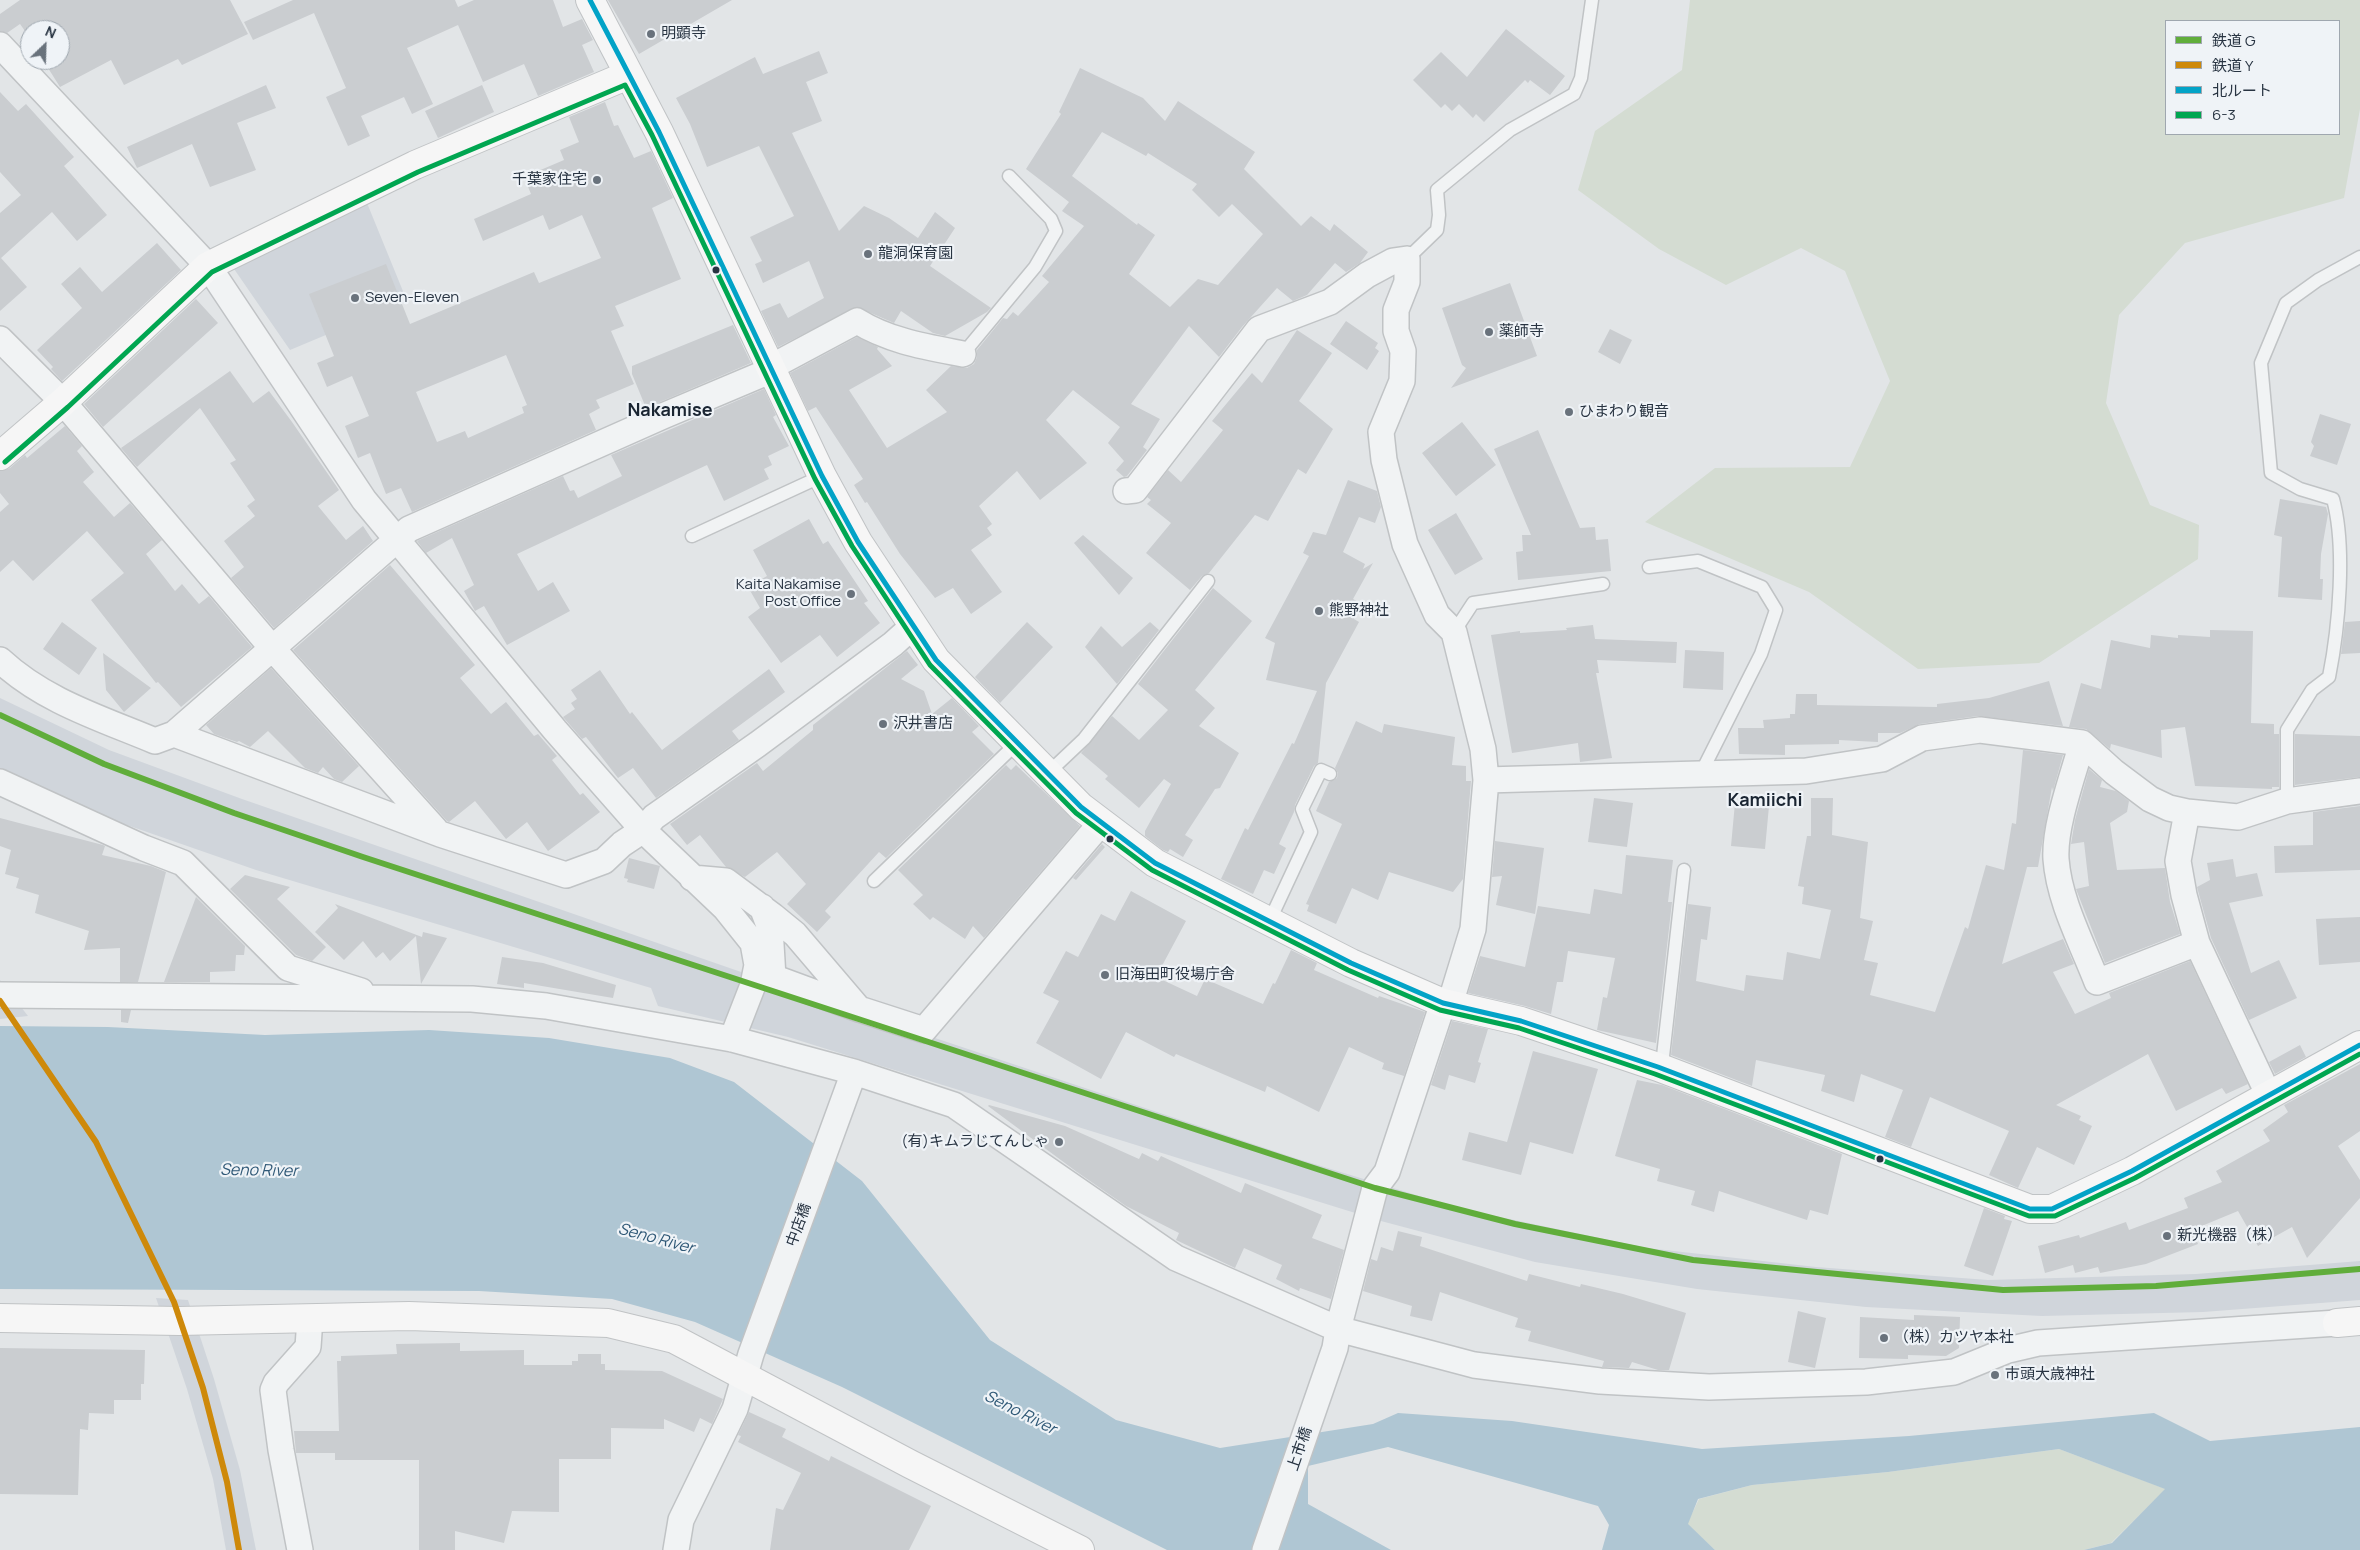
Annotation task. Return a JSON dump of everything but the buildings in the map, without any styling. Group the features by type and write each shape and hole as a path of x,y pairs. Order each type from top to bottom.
{"main road":[{"path":"590,0 659,132 822,476 858,542 936,660 1081,807 1154,863 1351,963 1446,1003 1521,1021 1658,1067 2030,1209 2052,1209 2132,1171 2360,1045"},
{"path":"0,456 62,402 208,266 415,165 628,75"},
{"path":"0,1318 179,1321 409,1316 608,1323 674,1339 748,1365 910,1464 1080,1550"}],"street":[{"path":"2,51 208,266 364,500 555,730 643,830 725,908 753,943 765,974 859,1009 924,1030 1102,823"},
{"path":"1126,491 1135,490 1259,329 1330,302 1366,275 1393,261 1407,259 1407,282 1396,310 1396,331 1403,351 1402,381 1381,432 1383,451 1405,544 1438,616 1454,632"},
{"path":"0,660 13,672 57,701 155,741 174,734 409,529 772,369 857,321 869,329 911,344 963,354"},
{"path":"0,339 62,402 272,648 419,813 440,834"},
{"path":"174,734 440,834 566,875 604,861 622,844 643,830 654,817 766,738 893,644 913,626"},
{"name":"上市橋","path":"1265,1550 1336,1338 1375,1188 1387,1172 1473,929 1486,780 1482,749 1454,632"},
{"path":"1486,780 1806,771 1882,759 1922,738 1980,730 2082,743 2114,772 2150,799 2169,808 2186,812 2238,817 2287,801 2360,791"},
{"path":"2082,743 2059,831 2056,858 2062,891 2097,982 2197,944"},
{"path":"0,782 144,848 183,863 288,968 384,999"},
{"path":"2186,812 2178,861 2184,895 2197,944 2269,1096"},
{"path":"692,878 726,881 762,907 795,934 859,1009"},
{"path":"732,1039 753,985 765,974 770,928 762,907"},
{"path":"0,996 472,999 546,1006 732,1039 851,1083 954,1105 1176,1258 1336,1338 1474,1364 1600,1381 1709,1387 1866,1382 1954,1372 2008,1350 2038,1343 2349,1322"},
{"name":"中店橋","path":"676,1550 680,1520 736,1409 748,1365 851,1083"},
{"path":"300,1550 281,1450 273,1390 276,1383 308,1347 310,1318"}],"lane":[{"path":"1407,259 1437,230 1439,215 1437,190 1510,130 1574,94 1581,78 1592,0"},
{"path":"963,354 1035,267 1056,231 1051,219 1009,176"},
{"path":"2287,801 2287,730 2312,690 2329,677 2335,649 2339,570 2337,514 2333,499 2300,490 2271,473 2261,363 2286,303 2318,280 2360,257"},
{"path":"692,536 822,476"},
{"path":"1649,567 1698,561 1762,587 1776,610 1761,654 1700,775"},
{"path":"1048,773 1084,739 1208,581"},
{"path":"1454,632 1473,603 1603,584"},
{"path":"874,881 1017,743"},
{"path":"1269,922 1311,832 1302,809 1321,770 1330,774"},
{"path":"1658,1067 1663,1056 1684,870"}],"shaded area":[{"path":"1690,0 2360,0 2360,109 2344,198 2185,243 2119,315 2106,403 2150,505 2199,525 2198,559 2039,663 1918,669 1809,592 1645,522 1715,468 1850,467 1890,381 1845,271 1801,248 1726,285 1659,249 1578,190 1595,131 1682,70"},
{"path":"367,203 407,301 290,350 232,266"},
{"path":"0,698 109,750 242,799 845,1008 1298,1159 1462,1209 1647,1248 1816,1267 1988,1280 2196,1274 2360,1261 2360,1300 2203,1312 2042,1316 1866,1307 1697,1289 1535,1262 1381,1221 788,1037 658,1006 651,988 256,870 104,817 0,773"},
{"path":"0,980 28,1016 0,1019"},
{"path":"156,1298 188,1300 214,1379 240,1470 256,1550 226,1550 213,1479 187,1389"},
{"path":"2059,1449 2166,1489 2111,1543 2084,1550 1715,1550 1687,1524 1699,1499 1752,1485 1888,1472"}],"water":[{"name":"Seno River","path":"0,1026 108,1027 265,1035 429,1030 549,1038 670,1058 734,1082 862,1181 990,1340 1116,1420 1220,1448 1373,1424 1398,1413 1512,1421 1702,1449 1909,1436 2154,1413 2210,1441 2360,1427 2360,1550 2084,1550 2112,1543 2165,1489 2059,1449 1888,1472 1752,1485 1698,1499 1688,1524 1715,1550 1602,1550 1609,1525 1598,1506 1388,1447 1308,1466 1308,1504 1391,1550 1167,1550 842,1387 695,1322 612,1299 479,1291 0,1289"}],"rail line":[{"name":"G","path":"0,715 104,764 234,813 363,857 1375,1188 1515,1224 1693,1260 2003,1290 2156,1286 2360,1269"},
{"name":"Y","path":"0,1001 96,1142 174,1302 203,1388 227,1482 239,1550"}],"transit line":[{"name":"北ルート","path":"590,0 659,132 822,476 858,542 936,660 1081,807 1155,863 1351,963 1443,1003 1521,1021 1658,1067 2030,1209 2052,1209 2132,1171 2360,1045"},
{"name":"6-3","path":"5,462 68,407 212,272 418,172 625,85 652,135 815,479 852,546 930,665 1076,813 1152,870 1348,970 1440,1010 1519,1028 1655,1074 2029,1216 2055,1216 2135,1178 2360,1054"}],"place":[{"name":"明顕寺","path":"651,34"},
{"name":"千葉家住宅","path":"597,180"},
{"name":"龍洞保育園","path":"868,254"},
{"name":"Seven-Eleven","path":"355,298"},
{"name":"薬師寺","path":"1489,332"},
{"name":"ひまわり観音","path":"1569,412"},
{"name":"Kaita Nakamise Post Office","path":"851,594"},
{"name":"熊野神社","path":"1319,611"},
{"name":"沢井書店","path":"883,724"},
{"name":"旧海田町役場庁舎","path":"1105,975"},
{"name":"(有)キムラじてんしゃ","path":"1059,1142"},
{"name":"新光機器（株）","path":"2167,1236"},
{"name":"（株）カツヤ本社","path":"1884,1338"},
{"name":"市頭大歳神社","path":"1995,1375"}],"district":[{"name":"Nakamise","path":"670,411"},
{"name":"Kamiichi","path":"1765,801"}]}
